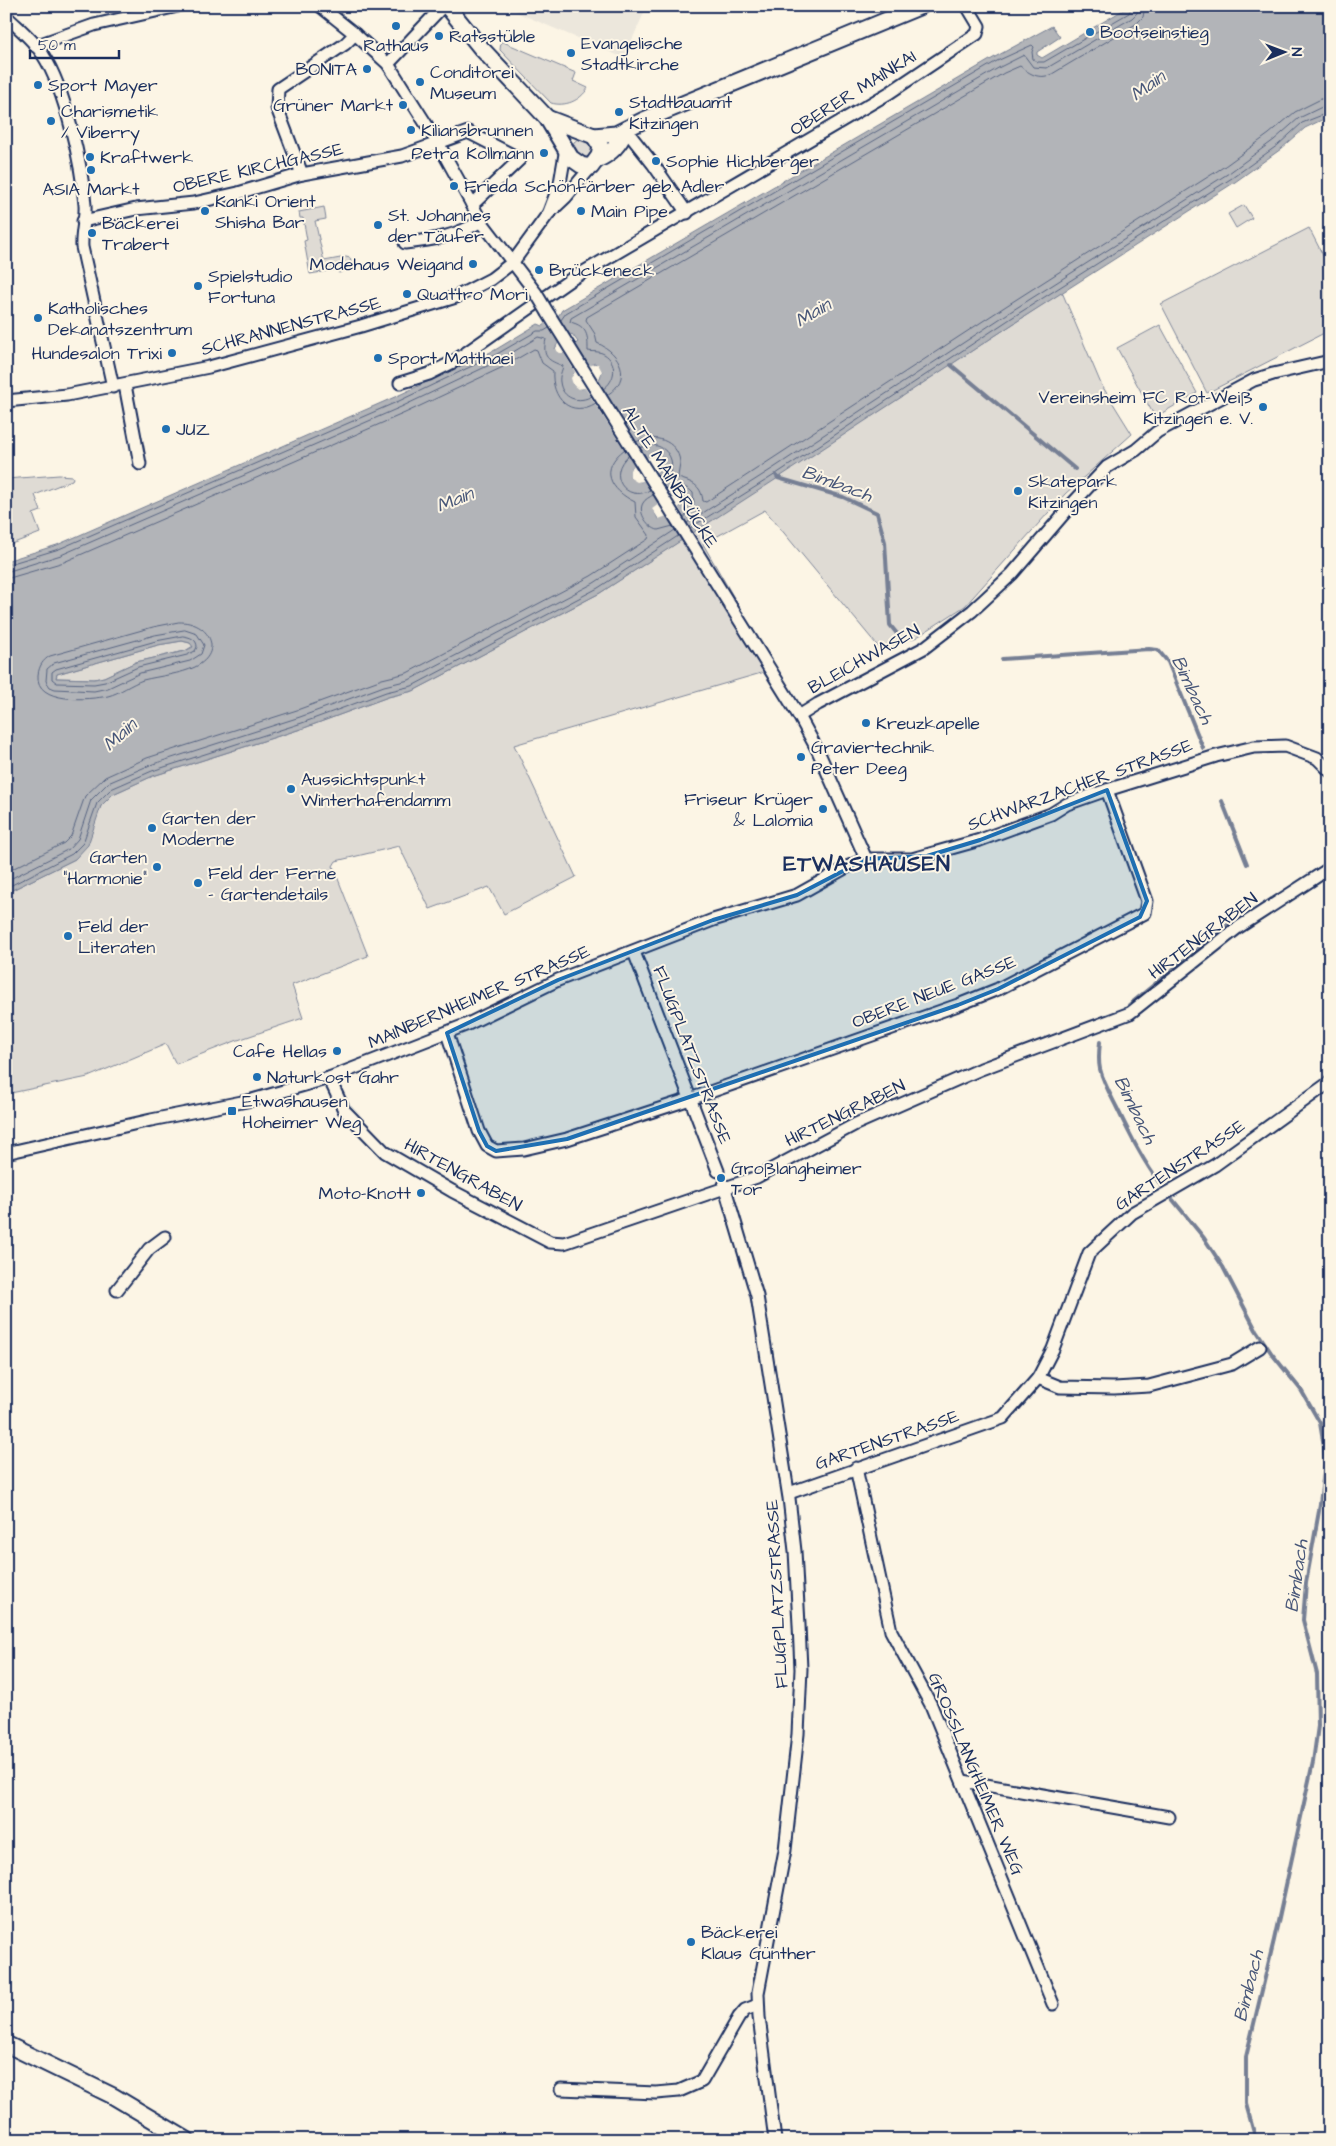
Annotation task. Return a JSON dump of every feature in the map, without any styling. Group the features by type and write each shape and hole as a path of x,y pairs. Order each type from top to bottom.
{"street":[{"path":"35,46 89,24 178,6"},
{"name":"ALTE MAINBRÜCKE","path":"320,6 388,64 438,143 481,221 513,262 537,298 799,716 834,786 866,859"},
{"path":"388,64 445,6 481,48 547,118 575,162 583,166 594,163 607,155 617,147 626,130"},
{"path":"548,214 560,183 566,148 573,137 588,133 616,134 644,120 921,6"},
{"name":"OBERER MAINKAI","path":"400,383 429,374 453,362 537,298 890,94 978,32 979,26 967,6"},
{"path":"6,16 42,53 69,120 85,206 84,221 81,229 82,247 112,387"},
{"path":"302,174 277,108 278,89 345,44 355,34"},
{"path":"547,118 588,133 601,147 594,163 566,197 548,214"},
{"path":"626,130 653,164 687,213"},
{"name":"OBERE KIRCHGASSE","path":"84,221 136,209 194,203 238,193 302,174 402,156 468,132 520,157 520,160 472,205"},
{"name":"SCHRANNENSTRASSE","path":"6,401 50,398 125,385 209,367 394,317 472,290 503,271 513,262 548,214"},
{"path":"405,243 434,240 454,235 481,221"},
{"name":"BLEICHWASEN","path":"799,716 924,648 972,611 1012,574 1107,467 1136,450 1157,432 1254,380 1330,362"},
{"path":"125,385 140,464"},
{"name":"SCHWARZACHER STRASSE","path":"866,859 912,859 927,856 980,840 1050,814 1067,804 1106,790 1216,756 1254,747 1285,746 1317,758 1330,771"},
{"name":"OBERE NEUE GASSE","path":"448,1033 479,1131 487,1146 496,1151 524,1149 567,1139 690,1099 899,1026 998,989 1145,913 1147,902 1106,790"},
{"name":"MAINBERNHEIMER STRASSE","path":"6,1154 151,1120 252,1100 328,1078 448,1033 558,980 713,920 797,896 847,867 866,859"},
{"name":"HIRTENGRABEN","path":"328,1078 344,1110 385,1152 452,1191 550,1242 564,1243 725,1187 758,1178 856,1124 981,1070 1130,1013 1236,929 1330,868"},
{"name":"FLUGPLATZSTRASSE","path":"634,952 718,1171"},
{"name":"GARTENSTRASSE","path":"789,1493 1003,1418 1038,1378 1052,1349 1089,1253 1132,1214 1215,1165 1330,1082"},
{"name":"FLUGPLATZSTRASSE","path":"725,1187 757,1296 789,1493 800,1625 801,1669 798,1734 784,1850 761,1975 758,2005 775,2140"},
{"path":"117,1290 149,1250 165,1237"},
{"path":"1038,1378 1060,1387 1114,1388 1150,1386 1232,1364 1260,1347"},
{"name":"GROSSLANGHEIMER WEG","path":"856,1468 891,1631 931,1705 1053,2004"},
{"path":"963,1780 1169,1817"},
{"path":"561,2089 656,2093 679,2090 702,2081 739,2017 745,2010 758,2005"},
{"path":"6,2044 113,2096 187,2140"}],"highlighted area":[{"path":"1107,790 1147,901 1140,917 998,989 958,1005 567,1139 496,1151 487,1146 479,1131 447,1033 558,980 713,920 797,895 866,859 927,856 980,840"}],"shaded area":[{"path":"518,6 647,6 624,58 516,12"},
{"path":"501,41 576,73 573,81 588,88 585,93 572,102 562,104 551,103 500,50"},
{"path":"579,138 594,142 594,156 585,161 572,148 574,142"},
{"path":"1244,205 1252,218 1236,228 1228,214"},
{"path":"324,207 326,219 315,221 324,261 346,257 350,258 352,265 339,273 335,270 310,274 304,241 307,240 303,218 300,218 299,212"},
{"path":"1309,228 1330,269 1330,330 1207,393 1161,304"},
{"path":"1062,292 1101,384 1132,434 1065,494 965,606 917,637 881,650 765,510 703,544 775,669 514,745 576,877 504,914 489,887 430,909 399,846 336,861 333,866 368,956 292,985 303,1018 176,1064 166,1044 88,1077 6,1094 6,893 75,859 101,806 113,794 153,776 304,728 388,697 413,691 600,593"},
{"path":"1160,325 1197,393 1155,417 1117,348"},
{"path":"59,475 72,476 73,478 35,495 41,511 33,514 40,533 6,546 6,479"},
{"path":"182,641 193,646 185,651 136,662 104,677 94,679 56,678 57,674 158,645"}],"water":[{"name":"Main","path":"1130,6 1330,6 1330,116 1305,128 1281,149 1235,182 600,593 413,691 388,697 304,728 153,776 113,794 101,806 88,845 75,859 6,893 6,561 57,545 397,396 495,350 538,324 543,326 559,315 562,310 995,57 1052,26 1060,37 1037,52 1037,55 1042,58","holes":["572,334 578,342 564,353 555,349 558,343","595,363 602,371 600,378 582,389 573,385 573,374","654,456 660,461 659,471 641,482 630,478 632,467","673,498 684,498 679,508 658,519 653,509","182,641 190,643 193,647 185,651 136,662 104,677 94,679 56,678 57,674 158,645"]}],"pier":[{"path":"556,314 571,338 558,346 558,349 563,350 574,342 588,365 598,364 602,371 598,380 646,458 654,456 660,461 661,467 656,473 673,498 685,498 679,508 694,534 683,541 667,516 659,519 652,509 659,504 644,481 637,482 630,478 630,470 634,465 585,388 578,389 573,385 571,378 575,372 564,353 556,351 558,343 544,322","holes":["592,365 599,369 599,376 581,387 576,386 575,376","651,459 657,462 657,469 640,480 635,479 632,474 634,469","673,500 680,500 677,507 660,516 656,510"]}],"waterway":[{"path":"951,365 1075,469"},
{"name":"Bimbach","path":"776,475 778,478 843,497 877,513 885,542 890,625 903,641"},
{"name":"Bimbach","path":"1002,659 1149,649 1158,650 1168,662 1203,748"},
{"name":"Bimbach","path":"1222,801 1247,864"},
{"name":"Bimbach","path":"1129,1005 1235,919"},
{"name":"Bimbach","path":"1100,1042 1099,1066 1105,1084 1137,1148 1161,1185"},
{"name":"Bimbach","path":"1173,1200 1204,1238 1223,1267 1256,1330 1272,1354 1301,1390 1320,1423 1324,1447 1325,1464 1306,1583 1303,1620 1317,1674 1318,1726 1313,1762 1246,2057 1246,2104 1256,2140"}],"place":[{"name":"Rathaus","path":"396,26"},
{"name":"Bootseinstieg","path":"1090,32"},
{"name":"Ratsstüble","path":"439,36"},
{"name":"Evangelische Stadtkirche","path":"571,53"},
{"name":"BONITA","path":"367,69"},
{"name":"Conditorei Museum","path":"420,82"},
{"name":"Sport Mayer","path":"38,85"},
{"name":"Grüner Markt","path":"403,105"},
{"name":"Stadtbauamt Kitzingen","path":"619,112"},
{"name":"Charismetik / Viberry","path":"51,121"},
{"name":"Kiliansbrunnen","path":"411,130"},
{"name":"Petra Kollmann","path":"544,153"},
{"name":"Kraftwerk","path":"90,157"},
{"name":"Sophie Hichberger","path":"656,161"},
{"name":"ASIA Markt","path":"91,170"},
{"name":"Frieda Schönfärber geb. Adler","path":"454,186"},
{"name":"Kanki Orient Shisha Bar","path":"205,211"},
{"name":"Main Pipe","path":"581,211"},
{"name":"St. Johannes der Täufer","path":"378,225"},
{"name":"Bäckerei Trabert","path":"92,233"},
{"name":"Modehaus Weigand","path":"473,264"},
{"name":"Brückeneck","path":"539,270"},
{"name":"Spielstudio Fortuna","path":"198,286"},
{"name":"Quattro Mori","path":"407,294"},
{"name":"Katholisches Dekanatszentrum","path":"38,318"},
{"name":"Hundesalon Trixi","path":"172,353"},
{"name":"Sport Matthaei","path":"378,358"},
{"name":"Vereinsheim FC Rot-Weiß Kitzingen e. V.","path":"1263,407"},
{"name":"JUZ","path":"166,429"},
{"name":"Skatepark Kitzingen","path":"1018,491"},
{"name":"Kreuzkapelle","path":"866,723"},
{"name":"Graviertechnik Peter Deeg","path":"801,757"},
{"name":"Aussichtspunkt Winterhafendamm","path":"291,789"},
{"name":"Friseur Krüger & Lalomia","path":"823,809"},
{"name":"Garten der Moderne","path":"152,828"},
{"name":"Garten \"Harmonie\"","path":"157,867"},
{"name":"Feld der Ferne - Gartendetails","path":"198,883"},
{"name":"Feld der Literaten","path":"68,936"},
{"name":"Cafe Hellas","path":"337,1051"},
{"name":"Naturkost Gahr","path":"257,1077"},
{"name":"Etwashausen Hoheimer Weg","path":"232,1111"},
{"name":"Großlangheimer Tor","path":"721,1178"},
{"name":"Moto-Knott","path":"421,1193"},
{"name":"Bäckerei Klaus Günther","path":"691,1942"}],"district":[{"name":"ETWASHAUSEN","path":"867,864"}]}
